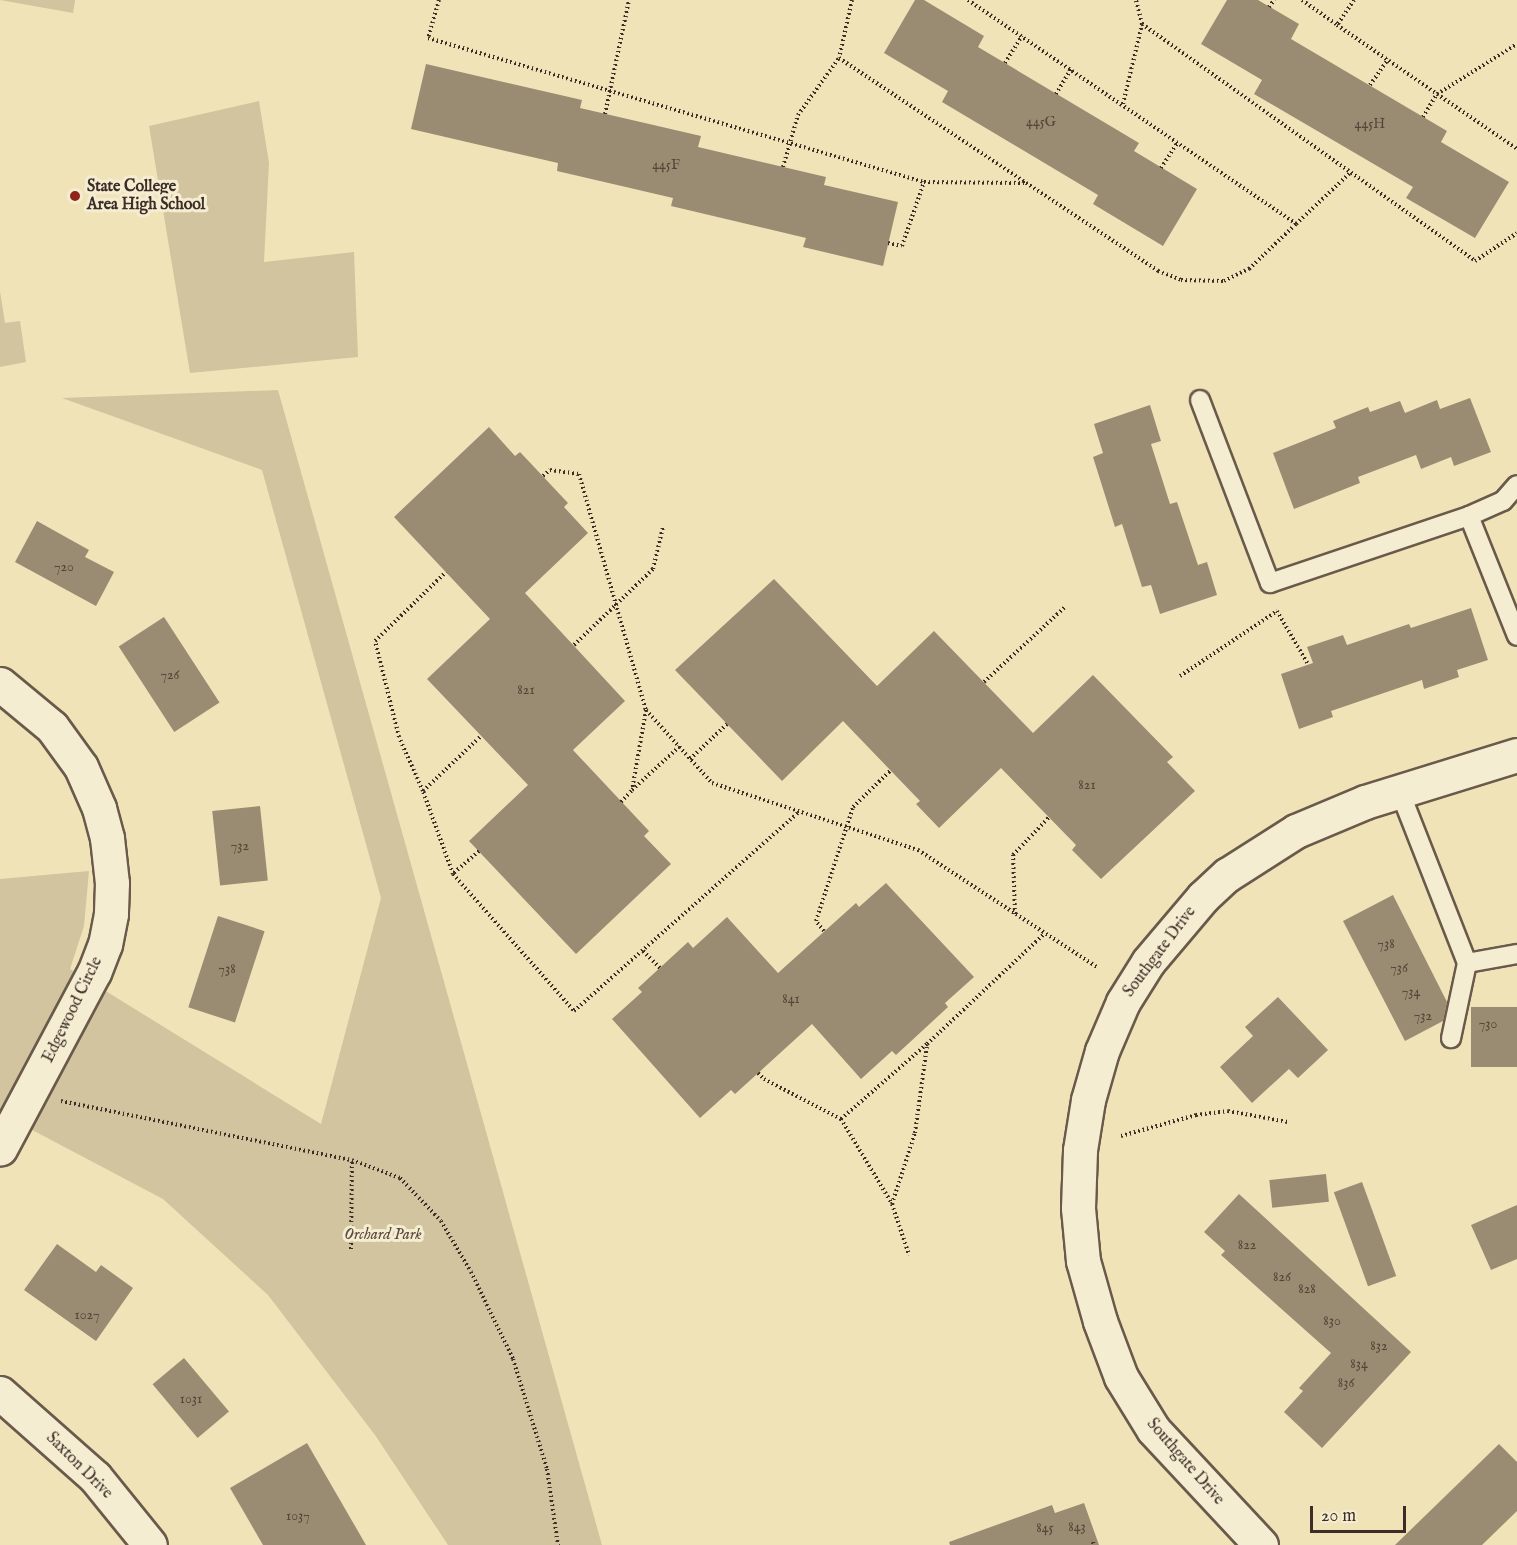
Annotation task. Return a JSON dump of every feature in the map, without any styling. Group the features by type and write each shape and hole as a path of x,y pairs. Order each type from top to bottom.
{"street":[{"name":"Edgewood Circle","path":"0,684 52,727 81,767 104,828 112,884 111,914 105,944 94,972 0,1149"},
{"name":"Southgate Drive","path":"1262,1545 1153,1429 1121,1377 1100,1321 1083,1261 1078,1208 1080,1150 1088,1100 1102,1051 1122,1002 1160,946 1203,897 1227,875 1296,831 1365,802 1517,755"},
{"name":"Saxton Drive","path":"0,1393 95,1478 150,1545"}],"lane":[{"path":"1200,400 1270,583 1469,516 1503,501 1517,485"},
{"path":"1469,516 1517,636"},
{"path":"1400,792 1467,963 1451,1038"},
{"path":"1467,963 1517,954"}],"path":[{"path":"439,0 428,38 612,89 924,182 1026,183"},
{"path":"606,114 629,0"},
{"path":"783,167 788,143 798,115 839,57 852,0"},
{"path":"968,0 1296,224"},
{"path":"1123,104 1142,24 1136,0"},
{"path":"1269,7 1274,0"},
{"path":"1302,0 1517,149"},
{"path":"1337,25 1354,0"},
{"path":"1142,24 1475,261 1517,233"},
{"path":"1005,63 1022,36"},
{"path":"1423,117 1437,94 1517,44"},
{"path":"839,57 1158,271 1181,280 1224,281 1249,269 1351,172"},
{"path":"1370,86 1388,59"},
{"path":"1056,94 1071,69"},
{"path":"1161,168 1179,142"},
{"path":"888,243 902,246 924,182"},
{"path":"543,476 550,470 579,474 646,710 712,783 918,850 1097,967"},
{"path":"573,645 653,569 663,527"},
{"path":"446,572 375,640 399,737 423,791 453,874 574,1011 799,812"},
{"path":"984,682 1065,607"},
{"path":"1180,676 1276,611 1308,664"},
{"path":"632,790 646,710"},
{"path":"690,759 727,724"},
{"path":"423,791 481,736"},
{"path":"621,802 679,747"},
{"path":"824,931 816,921 853,807 891,770"},
{"path":"1015,914 1012,855 1049,817"},
{"path":"453,874 478,850"},
{"path":"841,1119 927,1044 1044,934"},
{"path":"643,951 660,968"},
{"path":"892,1204 915,1134 927,1044"},
{"path":"758,1073 765,1079 841,1119 892,1204 909,1255"},
{"path":"52,1099 352,1160 400,1178 441,1221 471,1272 513,1359 547,1469 558,1545"},
{"path":"1121,1136 1196,1115 1228,1111 1288,1122"},
{"path":"351,1249 352,1160"}],"green space":[{"path":"0,0 75,0 75,1 73,13"},
{"path":"259,101 269,163 264,262 354,252 358,357 190,373 149,126"},
{"path":"0,291 5,323 20,321 26,362 0,367"},
{"name":"Orchard Park","path":"278,390 602,1545 448,1545 375,1435 268,1295 163,1199 0,1113 0,879 89,871 84,926 70,969 321,1124 381,898 262,470 62,398"}],"building":[{"path":"915,0 924,0 984,36 978,47 1139,143 1134,151 1197,189 1163,246 1093,204 1098,195 942,102 948,91 884,53"},
{"path":"1227,0 1258,0 1299,24 1291,39 1447,131 1441,142 1509,182 1475,238 1406,198 1413,187 1254,94 1262,80 1201,44"},
{"path":"426,64 582,100 580,108 701,136 698,147 826,177 824,185 898,202 883,266 803,247 806,238 671,206 673,198 557,171 558,163 411,129"},
{"path":"1470,398 1491,452 1454,466 1451,457 1421,469 1416,455 1358,477 1360,483 1294,509 1273,453 1336,428 1333,421 1368,407 1370,412 1400,401 1405,413 1437,400 1440,409"},
{"path":"1150,405 1161,441 1151,444 1170,504 1177,502 1198,565 1207,562 1217,595 1160,614 1151,585 1142,587 1122,524 1115,527 1093,457 1103,453 1094,424"},
{"path":"489,427 515,456 520,452 568,503 564,507 588,533 525,593 625,701 573,750 649,831 644,836 671,864 576,954 469,841 528,785 427,679 490,619 394,517"},
{"path":"37,521 89,550 85,557 114,572 96,606 15,562"},
{"path":"774,579 877,686 934,631 1033,733 1093,675 1173,757 1167,762 1195,791 1101,879 1072,850 1076,845 1001,768 939,828 916,804 920,801 843,721 782,781 675,670"},
{"path":"1471,608 1488,660 1457,670 1459,677 1424,689 1422,680 1331,711 1333,717 1299,729 1281,674 1313,663 1307,647 1343,635 1347,645 1409,624 1411,628"},
{"path":"164,617 220,703 174,732 119,646"},
{"path":"260,806 268,881 220,886 212,811"},
{"path":"886,883 974,977 945,1003 948,1007 896,1055 892,1051 861,1079 812,1024 735,1094 731,1090 700,1118 612,1019 642,992 638,988 688,942 693,948 727,917 778,973 856,903 859,907"},
{"path":"1393,895 1447,1002 1443,1021 1405,1041 1343,921"},
{"path":"218,916 265,931 235,1022 188,1007"},
{"path":"1278,997 1328,1050 1298,1078 1289,1069 1252,1103 1220,1067 1253,1036 1245,1027"},
{"path":"1471,1007 1517,1007 1517,1067 1471,1067"},
{"path":"1326,1174 1329,1202 1272,1208 1269,1180"},
{"path":"1362,1182 1396,1276 1368,1286 1334,1192"},
{"path":"1239,1194 1411,1352 1322,1448 1284,1412 1303,1391 1299,1388 1331,1353 1221,1255 1225,1251 1204,1232"},
{"path":"1517,1205 1517,1259 1491,1270 1471,1225"},
{"path":"57,1244 96,1272 101,1265 133,1288 96,1341 24,1290"},
{"path":"184,1358 229,1412 198,1438 153,1384"},
{"path":"307,1443 366,1545 263,1545 230,1488"},
{"path":"1499,1444 1517,1462 1517,1511 1482,1545 1395,1545"},
{"path":"1084,1503 1099,1545 950,1545 949,1542 1052,1505 1055,1513"}],"place":[{"name":"State College Area High School","path":"75,196"}]}
